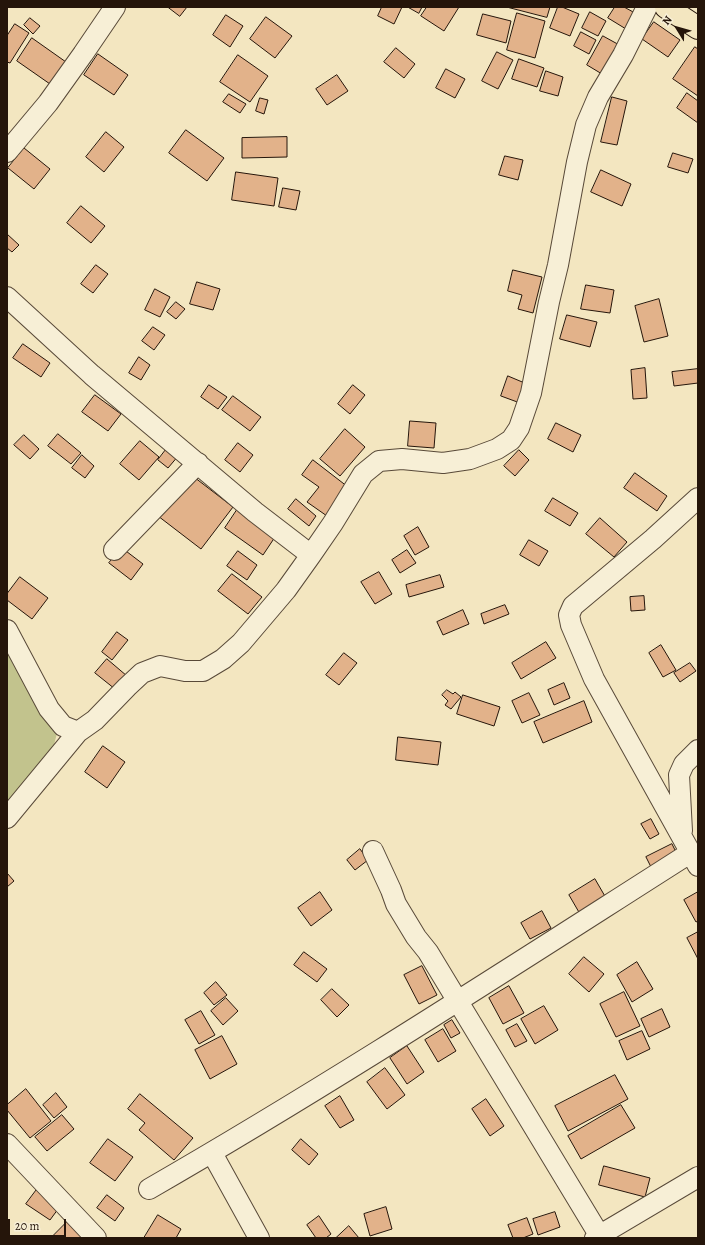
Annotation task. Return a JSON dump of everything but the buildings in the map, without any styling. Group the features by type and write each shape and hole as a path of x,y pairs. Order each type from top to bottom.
{"highway":[{"path":"666,7 698,28"}],"street":[{"path":"7,152 48,103 115,7"},
{"path":"7,818 78,732 95,720 142,673 160,666 185,671 203,671 223,659 241,642 286,590 311,555 363,474 379,461 402,459 443,463 470,459 497,449 511,440 519,428 531,393 558,265 577,162 586,125 598,97 647,7"},
{"path":"7,297 92,375 255,512 311,555"},
{"path":"114,550 198,463"},
{"path":"690,852 594,679 571,625 569,615 573,606 653,539 698,498"},
{"path":"7,630 49,709 63,726 78,732"},
{"path":"690,852 679,775 684,764 698,750"},
{"path":"373,851 396,904 416,937 428,952 599,1237 698,1177"},
{"path":"149,1189 212,1153 457,1002 690,852"},
{"path":"7,1144 96,1238"},
{"path":"212,1153 259,1238"}],"green space":[{"path":"7,644 57,733 52,753 7,809"}]}
